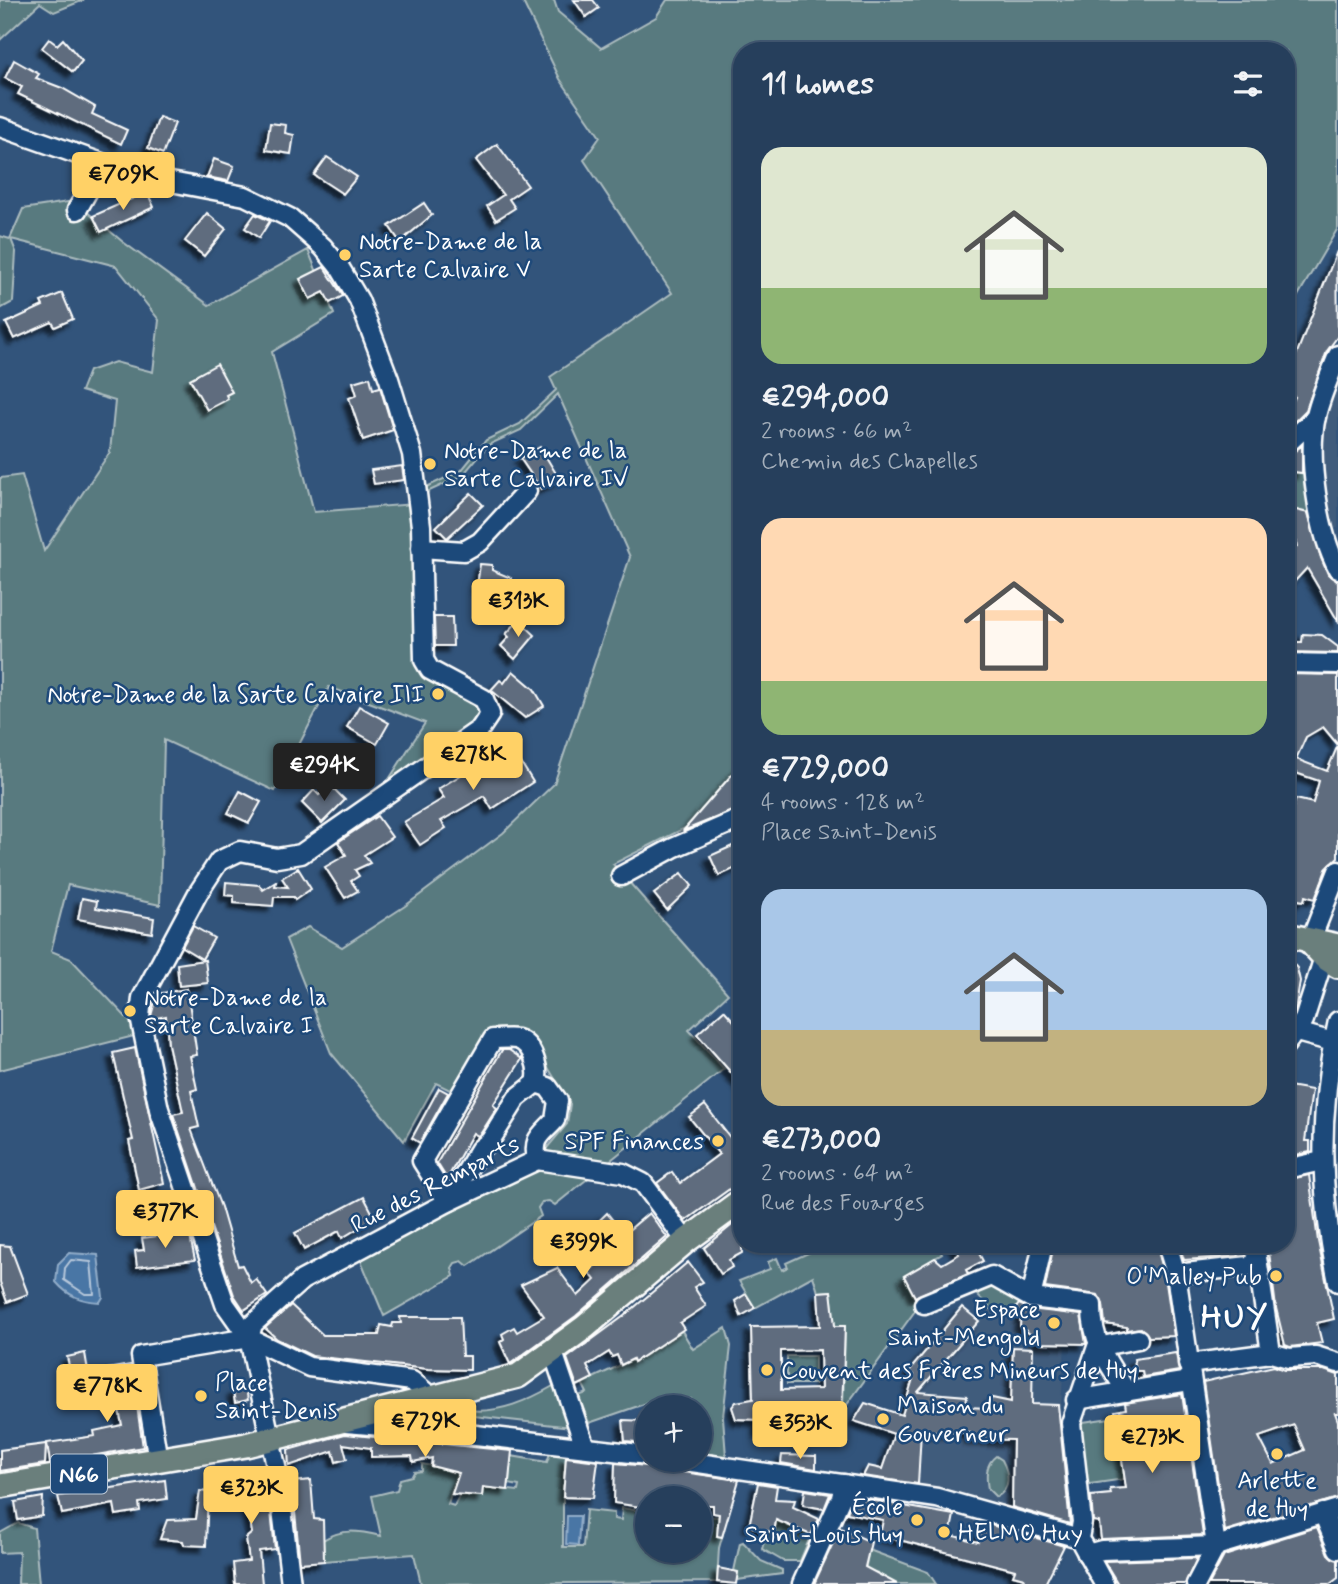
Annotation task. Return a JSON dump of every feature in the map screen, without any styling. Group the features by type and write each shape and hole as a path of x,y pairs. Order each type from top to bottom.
{"main road":[{"path":"1295,939 1327,953"},
{"name":"N66","path":"0,1486 268,1440 430,1396 518,1376 553,1352 686,1241 733,1207"}],"street":[{"path":"0,127 139,176 245,196 290,218 323,247 340,268 368,322 412,454 421,548 424,660 430,670 484,699 490,714 480,729 301,854 277,858 240,851 219,862 198,893 142,998 142,1034 159,1109 225,1304 249,1338 268,1440 278,1476 291,1584"},
{"path":"78,209 103,164"},
{"path":"1338,355 1316,417 1315,478 1330,555 1338,569"},
{"path":"1295,437 1316,417"},
{"path":"421,548 464,551 480,542 527,491"},
{"path":"1295,663 1338,664"},
{"path":"621,876 673,848 733,822"},
{"path":"1295,1030 1304,1020 1315,977 1327,953 1338,871"},
{"path":"1338,1021 1323,1123 1327,1167 1325,1216 1338,1282"},
{"path":"1295,1036 1333,1042"},
{"path":"493,1039 518,1040 530,1050 538,1075 536,1083 517,1098 490,1141 480,1149 448,1202 422,1161 493,1039"},
{"path":"536,1083 555,1092 558,1101 555,1120 540,1132 535,1141 537,1160"},
{"name":"Rue des Remparts","path":"249,1338 253,1324 302,1280 448,1202 537,1160 623,1172 643,1182 686,1241"},
{"path":"1295,1169 1327,1167"},
{"path":"1031,1298 1041,1253"},
{"path":"1256,1253 1271,1353"},
{"path":"1196,1584 1216,1546 1189,1377 1179,1335 1172,1259 1258,1265"},
{"path":"924,1304 992,1276 1031,1298 1092,1305 1091,1320 1097,1347 1127,1392"},
{"path":"158,1461 141,1356 249,1338 309,1367 412,1381 430,1396 441,1431"},
{"path":"1097,1347 1138,1339"},
{"path":"1097,1347 1070,1423 1083,1546 1104,1584"},
{"path":"553,1352 585,1447"},
{"path":"1076,1400 1127,1392 1271,1353 1289,1358 1316,1356 1338,1363"},
{"path":"333,1422 441,1431 635,1453"},
{"path":"712,1465 944,1499 1083,1546 1216,1546 1330,1511 1338,1549"},
{"path":"802,1584 841,1498 844,1484"}],"shaded area":[{"path":"1338,378 1338,528 1330,529 1322,466 1322,427"},
{"path":"962,1307 979,1320 991,1309 1021,1317 1020,1326 1028,1333 1027,1343 1065,1344 1061,1406 1058,1406 1067,1481 1030,1485 1028,1512 1012,1508 1012,1512 901,1485 905,1405 914,1375 909,1371"}],"green space":[{"path":"0,0 84,0 54,12 40,3 0,40"},
{"path":"522,0 554,0 558,12 601,48 656,17 667,0 1338,0 1338,228 1295,301 1295,42 733,42 733,773 687,827 613,864 728,994 689,1030 724,1069 555,1205 549,1201 542,1202 538,1208 541,1216 468,1266 462,1261 455,1263 452,1268 454,1276 384,1316 357,1251 537,1160 567,1124 570,1104 534,1044 491,1031 454,1092 436,1083 404,1141 331,1053 286,939 308,927 342,947 405,906 503,833 554,784 630,557 558,394 521,430 488,445 462,476 425,493 424,488 461,471 486,440 520,424 556,390 550,377 672,293 584,160 600,137 560,79"},
{"path":"74,201 123,242 209,305 308,250 334,314 272,352 314,512 414,504 416,650 422,676 477,705 479,715 475,723 386,784 425,723 329,687 275,791 164,740 160,905 68,885 51,951 71,959 142,1034 0,1070 0,478 22,475 44,551 110,452 115,401 81,391 89,371 115,362 153,372 159,320 116,266 11,239 16,252 13,302 0,309 0,236 10,239 23,209"},
{"path":"1295,471 1309,472 1315,514 1295,510"},
{"path":"808,1253 942,1254 904,1276 916,1291 912,1294 920,1304 843,1410 845,1326 835,1326 831,1291 818,1292 813,1276 755,1308 739,1281 770,1269 768,1262 777,1258 782,1270 788,1267 786,1263"},
{"path":"989,1284 1024,1299 1016,1308 1022,1316 991,1309 975,1293"},
{"path":"726,1328 731,1346 723,1417 726,1456 712,1454 712,1395 635,1395 635,1407 589,1423 578,1396 587,1393 582,1383 634,1359 635,1362 682,1331 693,1349"},
{"path":"787,1356 815,1356 815,1384 787,1384"},
{"path":"555,1385 572,1427 465,1415 465,1427 454,1415 460,1401 466,1400 468,1410 491,1410 524,1401"},
{"path":"1117,1417 1125,1479 1083,1485 1076,1423"},
{"path":"550,1453 566,1455 564,1477 572,1479 571,1487 563,1486 563,1547 583,1547 586,1510 614,1513 614,1519 621,1520 622,1508 635,1510 635,1563 712,1563 712,1517 719,1517 718,1529 724,1530 719,1548 717,1582 421,1584 414,1554 324,1561 323,1540 330,1536 351,1532 381,1536 372,1496 397,1490 400,1479 422,1471 422,1464 443,1468 451,1462 450,1472 457,1473 448,1504 454,1506 460,1494 482,1496 483,1487 518,1491 519,1486 509,1484 511,1456 547,1462"},
{"path":"996,1456 1002,1460 1008,1480 1005,1490 996,1497 988,1489 987,1475 988,1467"},
{"path":"777,1515 811,1535 800,1561 783,1561 762,1549 767,1531 774,1532"},
{"path":"18,1523 34,1528 39,1584 18,1584 19,1552 0,1553 0,1533"},
{"path":"743,1542 761,1561 782,1570 782,1574 737,1580 738,1572 734,1571 740,1543"},
{"path":"869,1550 928,1572 936,1584 893,1584 878,1573 865,1570"}],"water":[{"path":"69,1253 98,1255 103,1297 100,1302 75,1297 56,1282 58,1264"},
{"path":"567,1516 580,1516 578,1545 566,1544"}],"building":[{"path":"574,0 593,0 599,8 586,17"},
{"path":"49,39 57,45 63,39 82,61 73,72 42,48"},
{"path":"14,60 39,74 36,78 62,88 95,107 92,114 127,130 121,144 18,94 22,87 5,78"},
{"path":"159,117 175,123 163,154 148,148"},
{"path":"270,123 286,125 285,133 294,135 291,154 266,150"},
{"path":"497,144 528,186 509,199 515,208 496,220 487,206 503,195 476,160"},
{"path":"327,157 357,177 343,194 314,175"},
{"path":"214,159 234,166 228,181 207,177"},
{"path":"147,192 154,207 101,232 93,216"},
{"path":"424,203 432,215 400,242 389,226"},
{"path":"207,213 226,229 204,256 185,241"},
{"path":"255,214 270,221 259,238 245,228"},
{"path":"1337,251 1338,336 1327,351 1306,410 1295,421 1295,358"},
{"path":"324,267 343,296 330,303 324,292 310,299 300,279"},
{"path":"62,293 73,319 55,327 52,322 14,339 6,323 43,306 41,302"},
{"path":"217,364 232,392 226,395 228,399 207,410 190,379"},
{"path":"370,377 373,389 380,387 393,430 363,440 349,398 357,395 353,382"},
{"path":"1302,446 1302,473 1295,472 1295,450"},
{"path":"540,447 560,480 541,489 520,458"},
{"path":"402,466 404,480 374,484 371,470"},
{"path":"471,493 483,505 447,538 436,527"},
{"path":"1295,510 1308,513 1321,558 1328,574 1338,582 1338,621 1307,568 1295,581"},
{"path":"480,564 492,565 492,570 511,578 509,590 500,589 499,592 477,587"},
{"path":"434,617 452,617 453,646 435,646"},
{"path":"519,620 535,635 515,659 501,646 509,637 506,634"},
{"path":"1303,634 1322,635 1338,647 1338,653 1295,652 1295,642 1302,642"},
{"path":"513,671 534,689 544,706 525,718 491,690 500,680 504,683"},
{"path":"1295,674 1338,675 1338,745 1338,857 1327,867 1315,899 1305,896 1304,901 1295,900 1295,802 1296,799 1313,803 1319,781 1295,773","holes":["1323,727 1338,745 1327,771 1296,759 1306,737"]},
{"path":"359,706 389,723 377,744 347,727"},
{"path":"510,745 533,782 492,809 484,796 441,821 446,828 420,845 404,822 444,798 438,789"},
{"path":"733,773 733,811 683,831"},
{"path":"330,785 345,800 322,823 302,803 314,790 319,795"},
{"path":"240,791 261,802 249,823 228,813"},
{"path":"377,816 392,837 364,855 370,863 355,870 359,876 351,881 358,891 345,898 325,867 346,855 338,842"},
{"path":"733,846 733,869 719,876 710,856"},
{"path":"298,868 311,889 295,900 294,897 274,897 273,906 234,903 234,896 225,895 226,882 259,885 263,890 276,882 275,886 288,887 282,878"},
{"path":"682,873 692,886 667,910 654,894"},
{"path":"82,898 97,901 96,908 154,918 152,933 78,919"},
{"path":"193,926 214,938 202,959 182,947"},
{"path":"205,960 208,983 179,986 177,964"},
{"path":"1295,966 1300,981 1295,1009"},
{"path":"187,989 197,1055 190,1056 197,1089 191,1091 199,1127 191,1129 221,1207 238,1266 242,1265 251,1283 256,1279 267,1295 244,1310 234,1295 173,1114 183,1112 168,1044 166,1016 152,1019 151,1016 157,994"},
{"path":"724,1010 733,1020 733,1075 697,1034"},
{"path":"135,1048 164,1183 139,1190 129,1141 133,1140 113,1053"},
{"path":"502,1050 509,1050 522,1059 493,1105 497,1108 481,1133 478,1136 473,1133 447,1179 437,1163"},
{"path":"1295,1087 1312,1090 1305,1141 1310,1141 1310,1152 1295,1155"},
{"path":"439,1088 448,1093 420,1143 412,1138"},
{"path":"705,1105 733,1141 733,1186 685,1221 657,1183 672,1172 680,1183 719,1154 689,1117"},
{"path":"1309,1175 1318,1241 1334,1319 1317,1323 1322,1343 1290,1347 1285,1345 1276,1308 1269,1253 1295,1253 1295,1178"},
{"path":"364,1197 375,1218 342,1238 339,1231 304,1250 295,1233"},
{"path":"607,1213 624,1234 649,1213 667,1237 576,1316 510,1364 500,1342 504,1339 502,1334 514,1327 517,1332 544,1316 521,1285 557,1268 578,1296 595,1280 589,1272 596,1265 577,1242"},
{"path":"733,1224 733,1253 742,1253 729,1260 732,1267 721,1274 704,1248"},
{"path":"189,1232 195,1260 137,1267 135,1251 144,1250 142,1238"},
{"path":"0,1245 10,1246 28,1294 7,1302 0,1282"},
{"path":"979,1253 983,1261 966,1270 968,1274 915,1297 904,1276 935,1258 942,1264 959,1254"},
{"path":"1052,1253 1159,1253 1165,1276 1174,1336 1149,1337 1141,1328 1127,1330 1127,1327 1105,1324 1103,1304 1098,1295 1045,1288"},
{"path":"1182,1253 1240,1253 1238,1256 1184,1260"},
{"path":"688,1262 703,1282 694,1287 706,1306 680,1323 684,1329 634,1362 633,1359 621,1365 617,1355 612,1357 609,1352 587,1366 593,1378 577,1386 567,1358 624,1316"},
{"name":"Couvent des Frères Mineurs de Huy","path":"831,1291 835,1326 845,1326 841,1439 816,1438 816,1431 764,1433 759,1431 759,1420 736,1419 732,1407 736,1402 753,1399 751,1327 820,1326 818,1292","holes":["820,1350 821,1389 781,1390 781,1351"]},
{"path":"746,1294 755,1308 741,1316 735,1301"},
{"name":"Espace Saint-Mengold","path":"1019,1304 1030,1309 1081,1315 1086,1344 1041,1343 1020,1326 1021,1314 1016,1308"},
{"path":"291,1305 323,1335 379,1335 381,1325 392,1327 393,1323 401,1323 400,1317 460,1317 462,1356 470,1356 470,1370 428,1369 312,1356 277,1339 265,1328"},
{"path":"962,1307 979,1321 918,1392 967,1396 966,1407 988,1408 992,1398 1011,1402 1013,1347 1033,1348 1032,1404 1058,1405 1070,1524 1012,1507 1013,1440 970,1439 970,1433 921,1431 918,1484 863,1476 868,1466 882,1469 894,1434 854,1421 865,1403 902,1415 914,1375 909,1371"},
{"path":"85,1353 88,1371 71,1374 67,1357"},
{"path":"1176,1353 1179,1371 1143,1377 1142,1371 1136,1371 1134,1359"},
{"path":"131,1365 143,1447 50,1463 47,1443 95,1436 94,1431 122,1425 114,1384 103,1386 100,1370"},
{"path":"1274,1366 1284,1370 1324,1370 1338,1375 1338,1413 1335,1413 1338,1421 1338,1498 1225,1531 1203,1382","holes":["1294,1425 1305,1450 1273,1464 1259,1437"]},
{"path":"246,1388 248,1400 235,1403 233,1391"},
{"path":"1182,1394 1203,1535 1101,1539 1099,1522 1093,1521 1091,1496 1111,1494 1110,1489 1126,1488 1115,1411 1126,1409 1125,1403"},
{"path":"623,1420 635,1420 635,1442 625,1441"},
{"path":"345,1434 512,1451 508,1490 483,1487 482,1496 452,1494 459,1473 431,1466 432,1458 413,1462 412,1456 371,1457 371,1448 343,1444 347,1459 336,1462 333,1451 289,1466 288,1450"},
{"path":"46,1444 45,1464 0,1471 0,1450"},
{"path":"782,1455 816,1456 816,1469 781,1463"},
{"path":"566,1457 598,1461 593,1498 563,1497"},
{"path":"615,1463 635,1465 635,1472 683,1472 739,1480 722,1537 717,1536 719,1514 713,1513 712,1486 635,1486 635,1506 614,1503"},
{"path":"165,1480 167,1499 139,1503 140,1511 116,1515 114,1504 62,1514 58,1496"},
{"path":"237,1480 238,1487 268,1484 275,1549 259,1551 262,1584 235,1584 233,1563 249,1561 246,1538 252,1533 248,1506 244,1505 244,1500 218,1503 215,1481"},
{"path":"311,1480 314,1519 323,1520 324,1561 300,1563 292,1482"},
{"path":"758,1483 777,1486 775,1499 795,1500 793,1507 819,1519 811,1535 776,1520 774,1533 749,1526"},
{"path":"805,1490 830,1494 824,1509 803,1505"},
{"path":"200,1491 208,1492 206,1546 184,1545 183,1541 160,1539 167,1520 196,1519"},
{"path":"43,1497 42,1516 18,1520 15,1502"},
{"path":"853,1497 954,1515 950,1535 978,1542 984,1523 1064,1546 1045,1584 1022,1584 1024,1578 1013,1575 1015,1570 880,1535 883,1520 847,1513"},
{"path":"1317,1527 1328,1554 1338,1560 1338,1578 1330,1584 1209,1584 1224,1556"},
{"path":"840,1528 871,1542 865,1567 897,1584 814,1584"},
{"path":"1197,1558 1185,1584 1118,1584 1104,1561"},
{"path":"718,1568 738,1572 736,1584 717,1582"}],"place":[{"name":"Notre-Dame de la Sarte Calvaire V","path":"345,255"},
{"name":"Notre-Dame de la Sarte Calvaire IV","path":"430,464"},
{"name":"Notre-Dame de la Sarte Calvaire III","path":"438,694"},
{"name":"Notre-Dame de la Sarte Calvaire I","path":"130,1011"},
{"name":"SPF Finances","path":"718,1141"},
{"name":"O'Malley Pub","path":"1276,1276"},
{"name":"Espace Saint-Mengold","path":"1054,1323"},
{"name":"Couvent des Frères Mineurs de Huy","path":"767,1370"},
{"name":"Place Saint-Denis","path":"201,1396"},
{"name":"Maison du Gouverneur","path":"883,1419"},
{"name":"Arlette de Huy","path":"1277,1454"},
{"name":"École Saint-Louis Huy","path":"917,1520"},
{"name":"HELMO Huy","path":"944,1532"}],"district":[{"name":"HUY","path":"1235,1316"}]}
